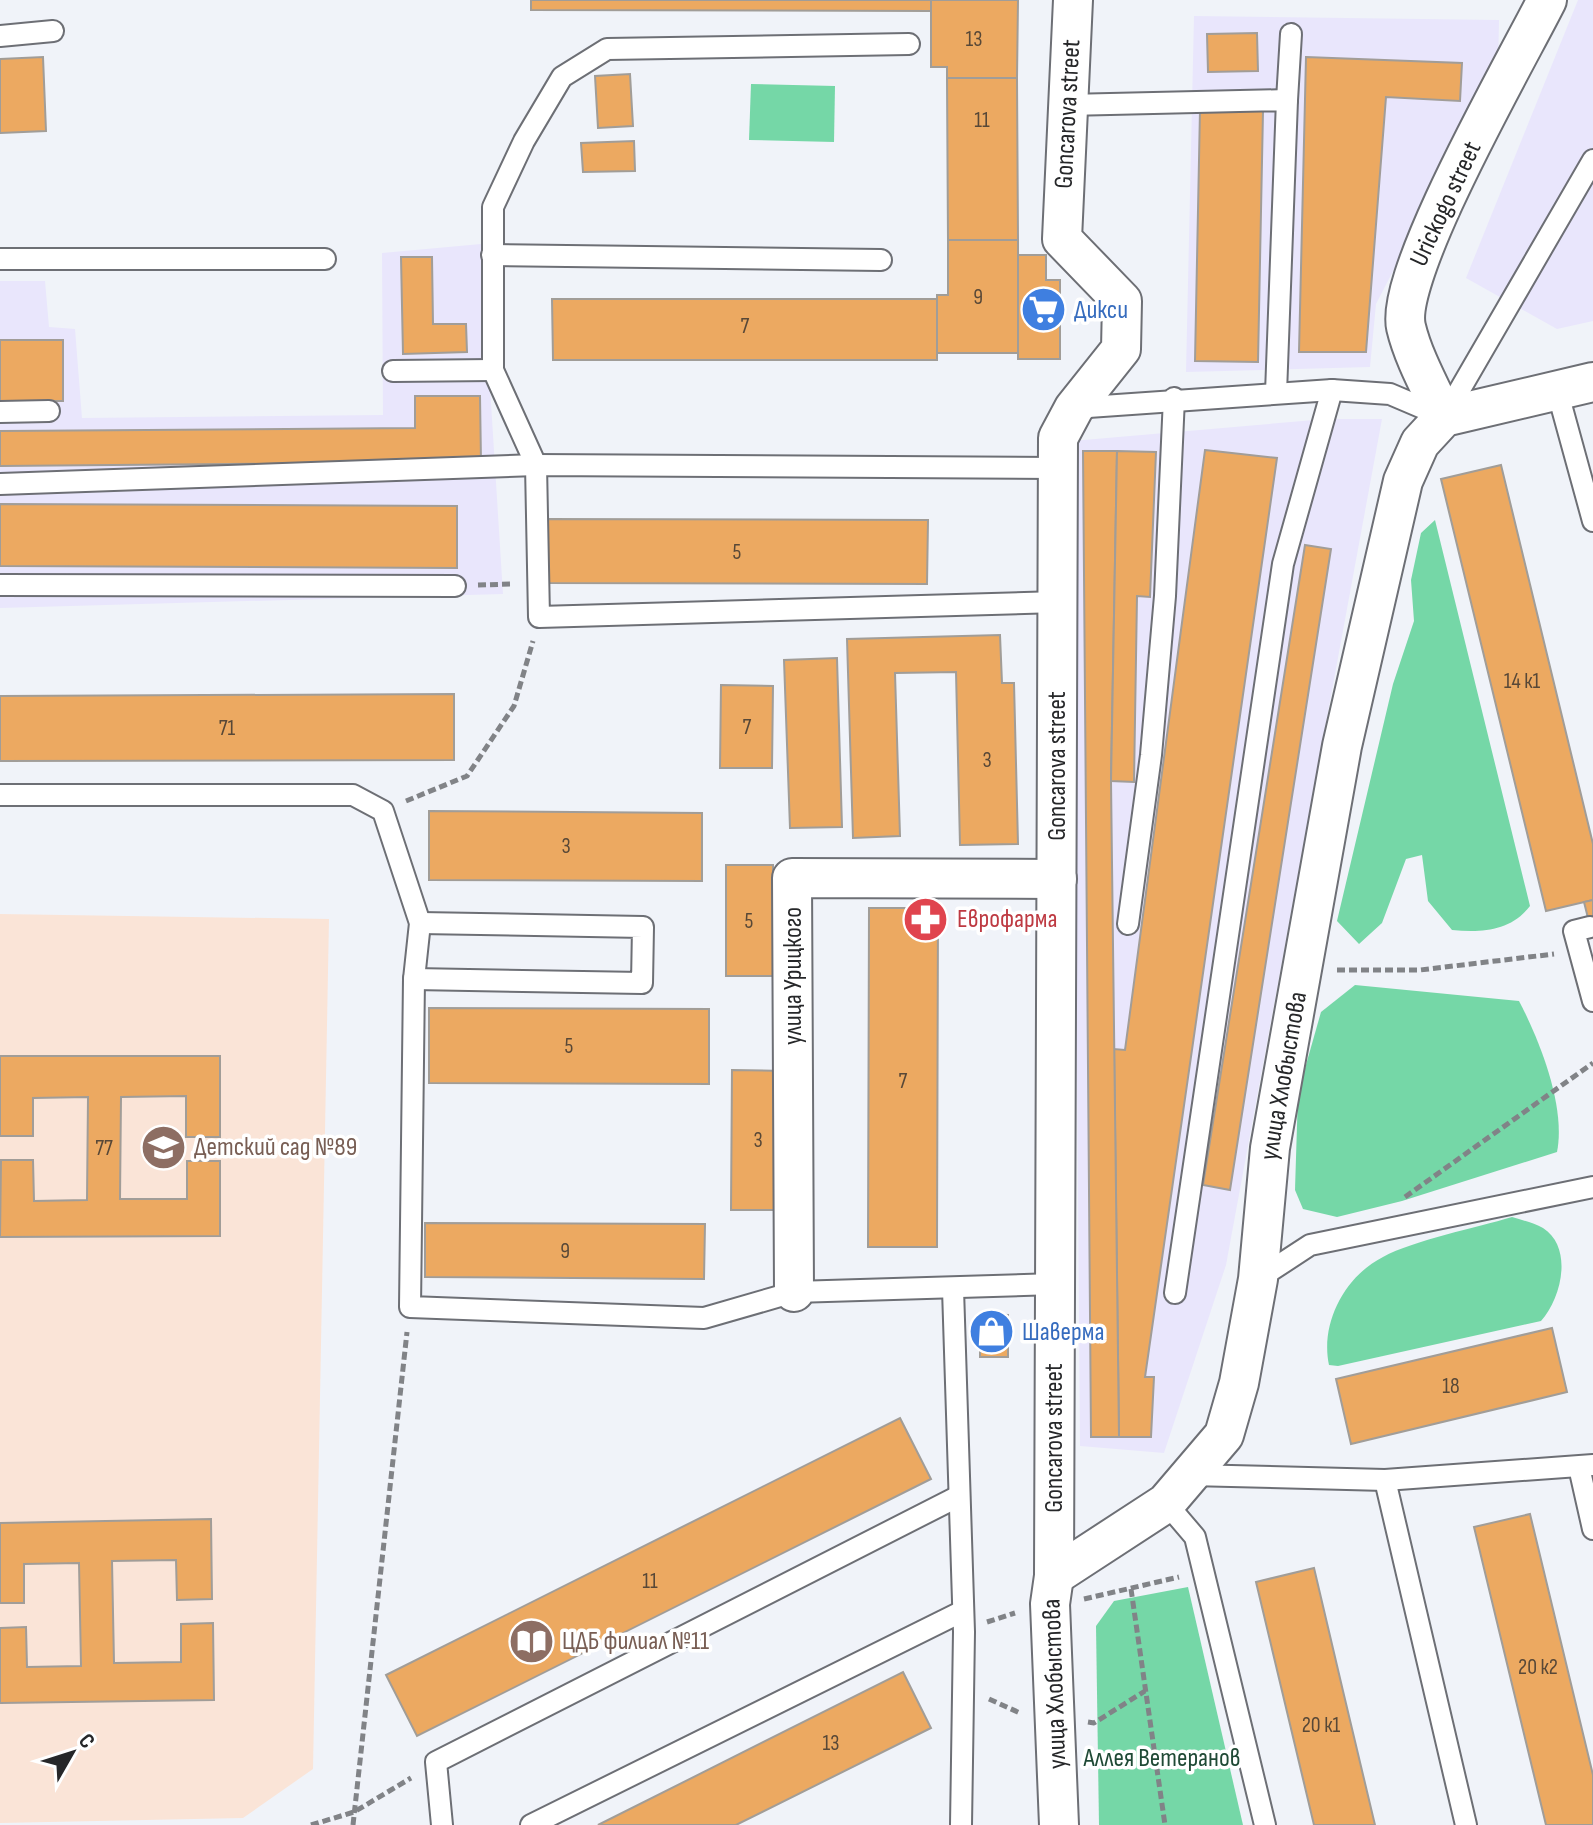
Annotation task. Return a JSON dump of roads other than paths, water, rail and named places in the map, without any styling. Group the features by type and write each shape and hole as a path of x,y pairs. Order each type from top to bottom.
{"street":[{"name":"Goncarova street","path":"1054,1576 1058,438 1074,408 1121,349 1122,301 1062,239 1073,0"},
{"name":"Urickogo street","path":"1444,417 1406,325 1412,276 1458,175 1547,0"},
{"path":"1444,417 1575,386"},
{"name":"улица Хлобыстова","path":"1059,1825 1050,1604 1054,1576 1178,1489 1224,1435 1239,1383 1258,1279 1270,1148 1342,746 1403,481 1420,443 1444,417"},
{"name":"улица Урицкого","path":"794,1292 792,878 1057,879"}],"lane":[{"path":"0,36 53,31"},
{"path":"1276,393 1291,34"},
{"path":"909,44 607,49 562,77 524,141 493,207 493,370 536,465 539,617 1058,602"},
{"path":"1067,105 1287,100"},
{"path":"1074,408 1174,398 1332,390 1390,394 1444,417 1593,160"},
{"path":"492,255 881,260"},
{"path":"0,259 325,259"},
{"path":"393,371 493,370"},
{"path":"1575,386 1593,521"},
{"path":"1175,1293 1283,564 1332,390"},
{"path":"1128,924 1156,691 1174,398"},
{"path":"0,412 49,411"},
{"path":"0,484 536,465 1058,468"},
{"path":"0,585 455,586"},
{"path":"0,795 353,795 383,811 420,923 414,979 410,1307 704,1318 794,1292 1055,1284"},
{"path":"414,979 642,983 643,927 420,923"},
{"path":"1590,927 1574,931 1593,1001"},
{"path":"1258,1279 1310,1245 1593,1187"},
{"path":"953,1289 963,1611 961,1825"},
{"path":"1265,1825 1195,1537 1178,1489 1385,1480 1586,1466 1593,1529"},
{"path":"1385,1480 1466,1825"},
{"path":"442,1825 436,1762 959,1496"},
{"path":"531,1825 963,1611"}],"place":[{"name":"Дикси","path":"1043,310"},
{"name":"Еврофарма","path":"926,919"},
{"name":"Детский сад №89","path":"163,1147"},
{"name":"Шаверма","path":"991,1332"},
{"name":"ЦДБ филиал №11","path":"531,1641"}],"park label":[{"name":"Аллея Ветеранов","path":"1162,1758"}]}
